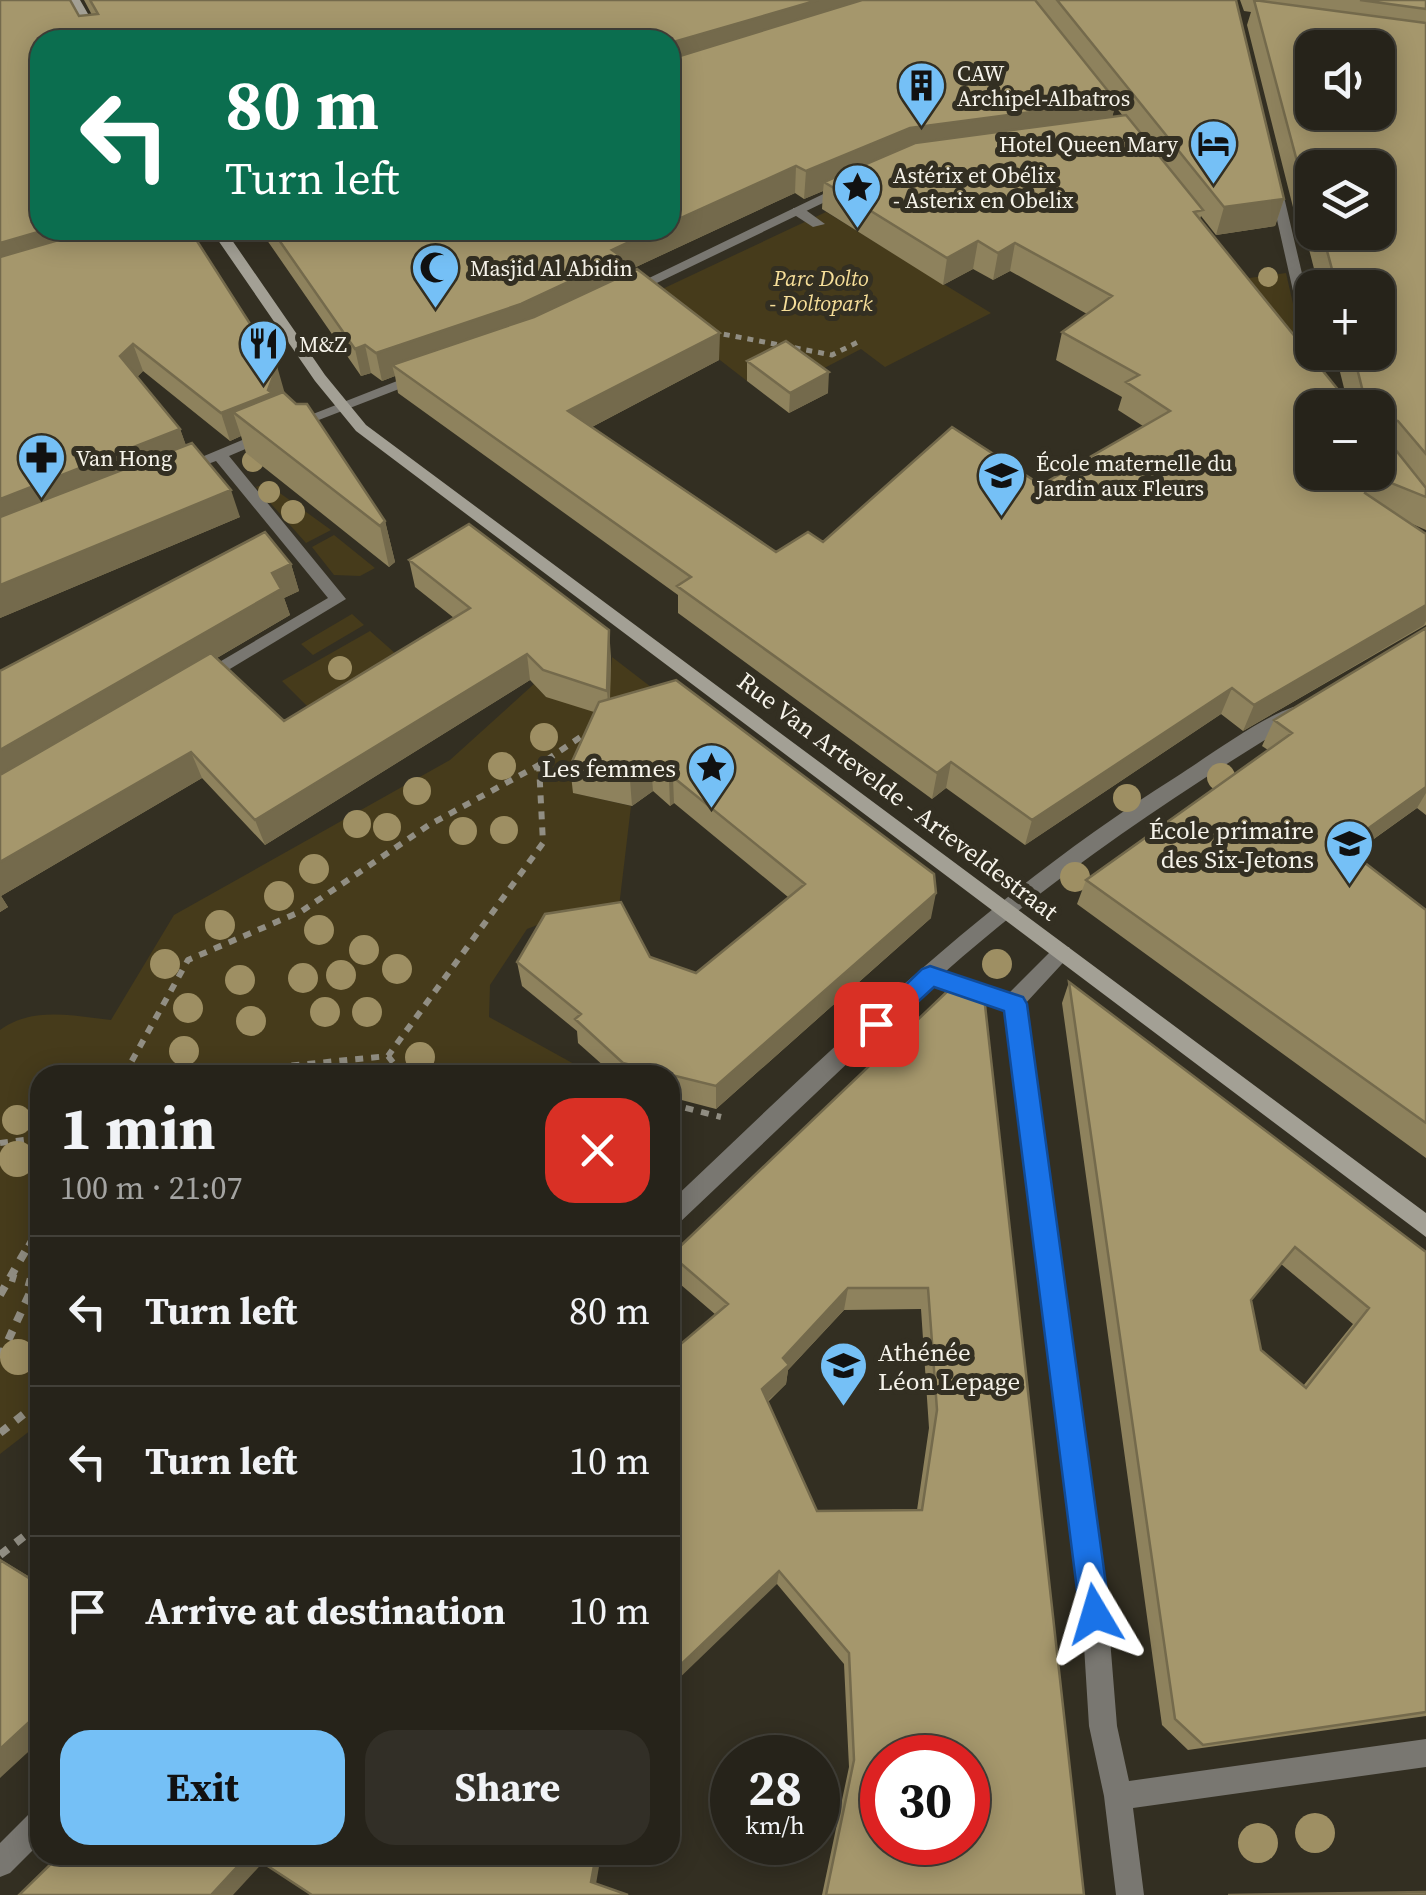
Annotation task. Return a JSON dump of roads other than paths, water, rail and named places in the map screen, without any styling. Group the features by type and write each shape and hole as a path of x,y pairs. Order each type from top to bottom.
{"street":[{"path":"74,0 91,30"},
{"path":"1272,168 1309,331 1312,373"},
{"path":"610,300 853,185"},
{"path":"798,211 818,224"},
{"name":"Rue Van Artevelde - Arteveldestraat","path":"225,240 361,428 1426,1226"},
{"path":"1291,347 1326,390"},
{"path":"163,476 437,370"},
{"path":"189,687 338,599 219,454"},
{"path":"680,1208 930,976 1006,911 1109,832 1216,760 1313,702"},
{"path":"1062,953 1018,996 1015,1004 1095,1614 1103,1726 1118,1796 1130,1895"},
{"path":"930,976 1015,1004"},
{"path":"1118,1796 1426,1754"},
{"path":"0,1863 30,1834"}],"place":[{"name":"CAW Archipel-Albatros","path":"922,128"},
{"name":"Hotel Queen Mary","path":"1213,186"},
{"name":"Astérix et Obélix - Asterix en Obelix","path":"858,230"},
{"name":"Masjid Al Abidin","path":"435,310"},
{"name":"M&Z","path":"264,386"},
{"name":"Van Hong","path":"41,500"},
{"name":"École maternelle du Jardin aux Fleurs","path":"1001,518"},
{"name":"Les femmes","path":"711,810"},
{"name":"École primaire des Six-Jetons","path":"1349,886"},
{"name":"Athénée Léon Lepage","path":"843,1408"}],"park label":[{"name":"Parc Dolto - Doltopark","path":"821,290"}]}
